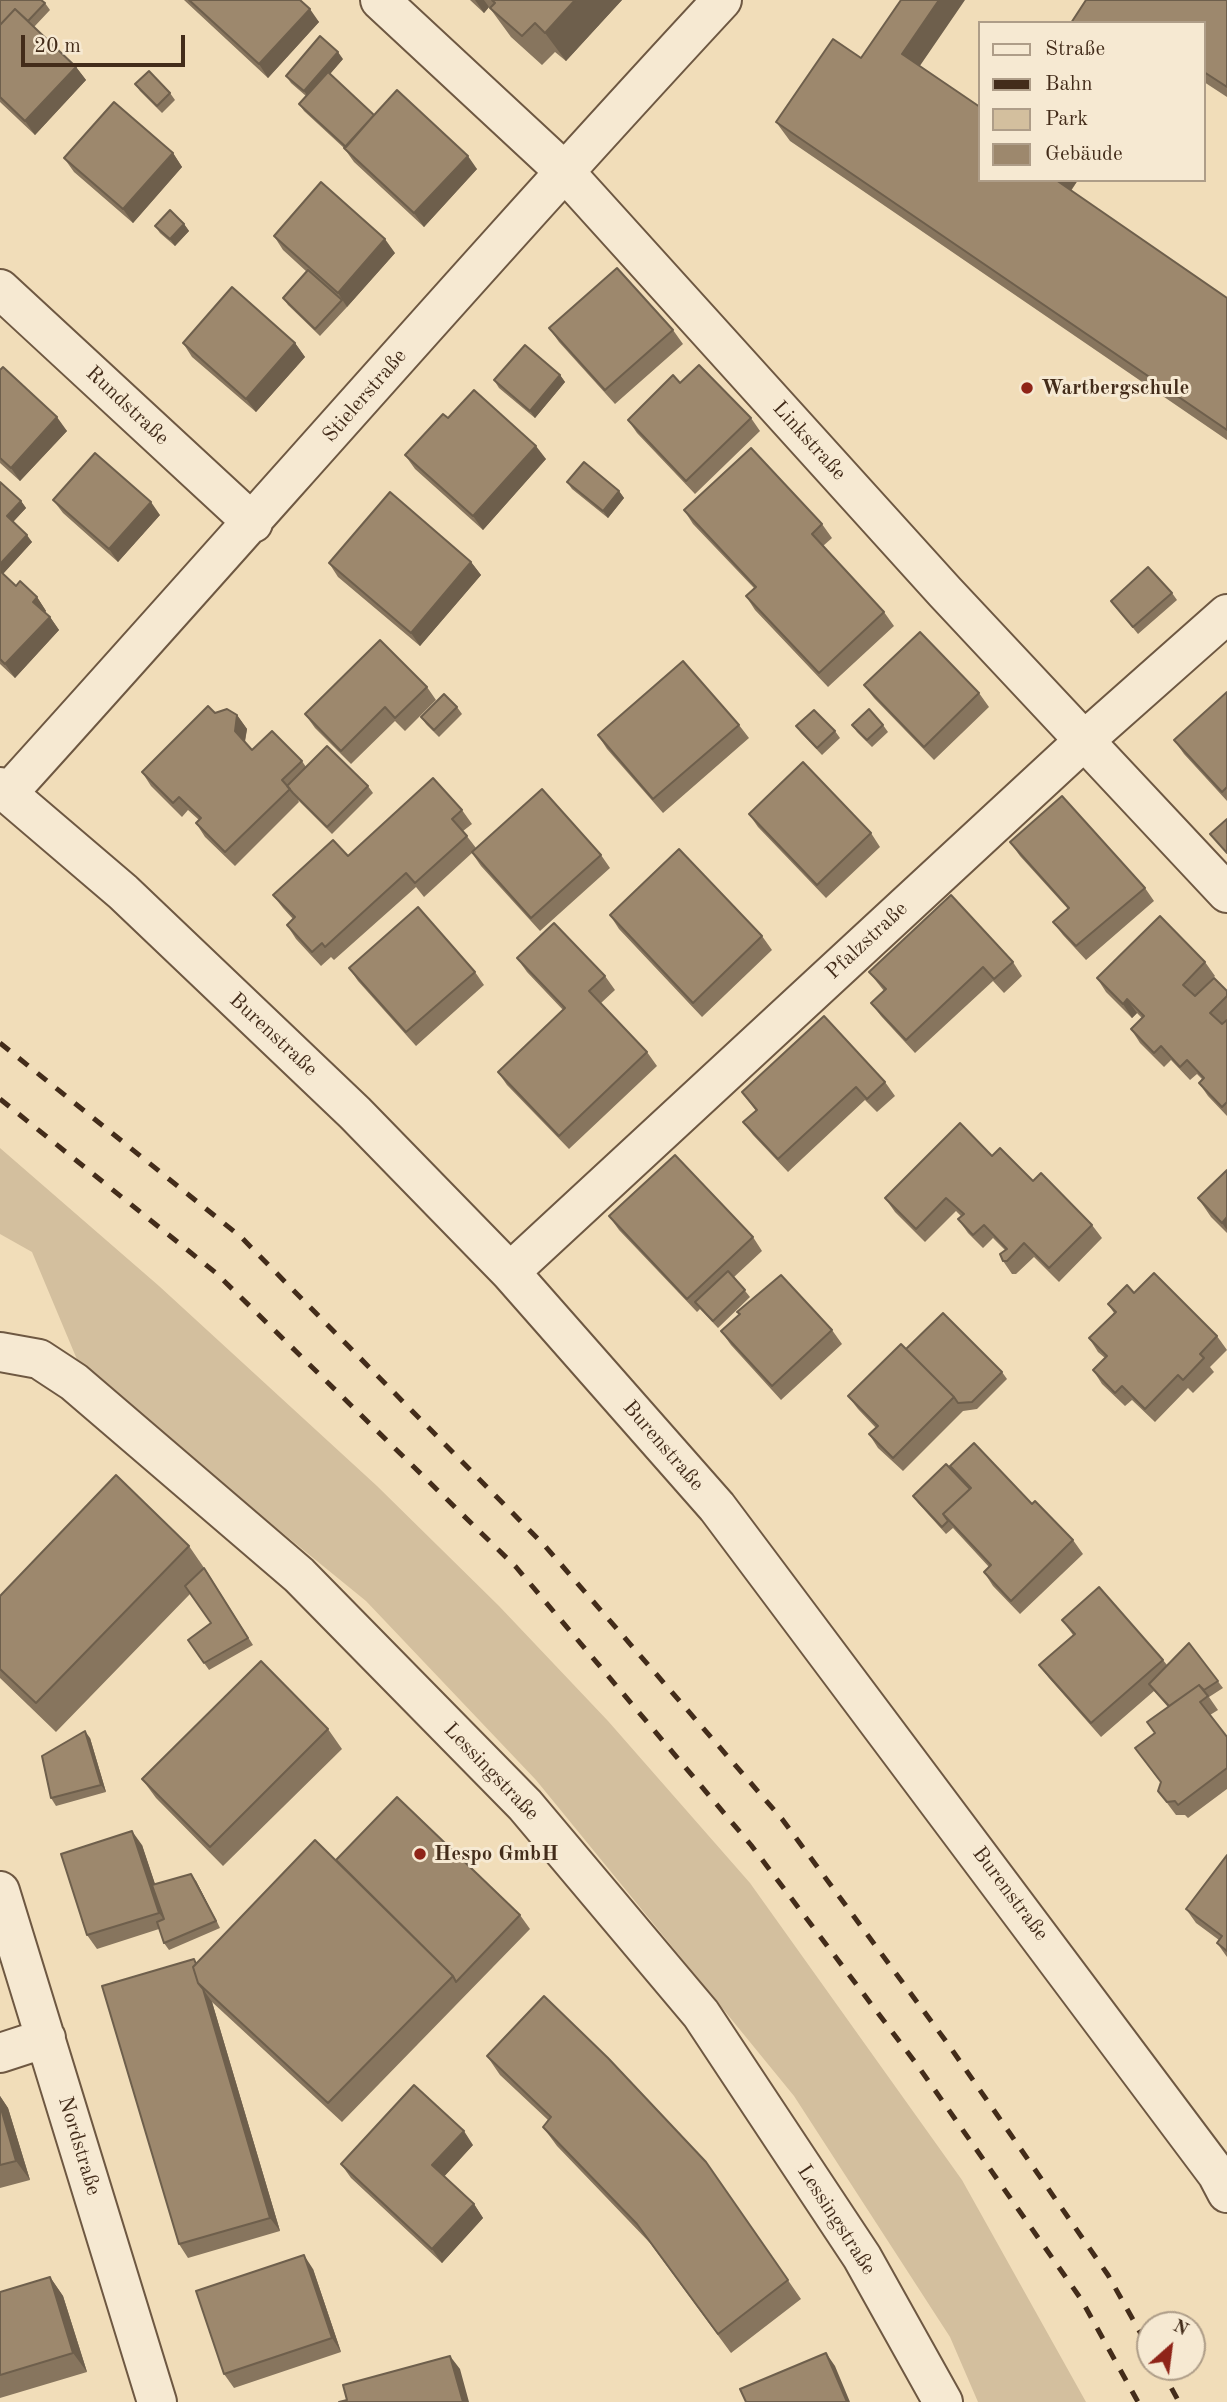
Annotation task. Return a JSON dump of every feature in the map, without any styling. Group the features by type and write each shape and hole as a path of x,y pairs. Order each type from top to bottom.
{"street":[{"name":"Linkstraße","path":"380,0 564,171 945,592 1086,739 1227,893"},
{"name":"Stielerstraße","path":"4,790 253,523 564,171 722,0"},
{"name":"Rundstraße","path":"0,289 253,523"},
{"name":"Pfalzstraße","path":"510,1272 1086,739 1227,614"},
{"name":"Burenstraße","path":"4,790 122,892 345,1104 510,1272 717,1507 1224,2176"},
{"name":"Lessingstraße","path":"0,1352 40,1360 74,1382 299,1575 525,1804 701,2014 862,2257 943,2402"},
{"name":"Nordstraße","path":"0,1891 157,2402"},
{"path":"0,2053 46,2038"}],"green space":[{"path":"0,1148 159,1286 377,1486 499,1606 608,1721 750,1883 962,2180 1086,2402 978,2402 950,2337 794,2096 536,1780 366,1601 81,1369 32,1252 0,1234"}],"building":[{"path":"0,0 41,0 45,3 28,21 15,9 0,25"},
{"path":"189,0 300,0 310,9 259,64"},
{"path":"492,0 575,0 545,33 535,23 522,36 490,8 495,3"},
{"path":"901,0 939,0 902,54 978,106 978,182 1059,182 1227,298 1227,430 776,122 833,39 861,58"},
{"path":"1086,0 1227,0 1227,87 1206,73 1206,21 1072,21"},
{"path":"15,9 76,67 25,121 0,97 0,25"},
{"path":"320,36 338,52 304,91 286,76"},
{"path":"149,71 170,93 157,106 135,84"},
{"path":"328,72 374,115 346,147 299,104"},
{"path":"397,90 468,156 414,213 344,148"},
{"path":"114,102 173,153 123,209 64,158"},
{"path":"321,182 385,239 338,293 274,236"},
{"path":"170,210 184,224 170,239 155,226"},
{"path":"617,268 673,330 605,390 549,328"},
{"path":"308,270 342,300 315,329 283,298"},
{"path":"232,287 295,343 246,399 183,343"},
{"path":"525,345 560,375 530,411 494,380"},
{"path":"699,365 751,418 686,481 628,420 673,375 680,383"},
{"path":"3,367 57,417 11,468 0,458 0,370"},
{"path":"474,390 536,446 473,516 405,455 443,414 448,418"},
{"path":"751,448 822,524 812,534 884,612 819,673 746,596 756,587 684,510"},
{"path":"95,453 151,502 109,549 53,500"},
{"path":"584,462 619,491 603,511 567,482"},
{"path":"0,482 21,501 7,516 27,535 0,564"},
{"path":"390,492 471,562 411,633 329,563"},
{"path":"1148,567 1172,593 1133,627 1111,601"},
{"path":"0,571 16,586 20,581 37,597 33,602 50,617 5,664 0,659"},
{"path":"920,632 979,693 924,747 864,685"},
{"path":"380,640 427,687 395,718 385,707 341,751 305,714"},
{"path":"683,661 739,725 653,799 598,735"},
{"path":"1227,692 1227,787 1222,792 1174,740"},
{"path":"444,694 457,707 434,730 421,717"},
{"path":"208,706 215,713 227,709 237,715 235,731 252,750 272,731 302,761 282,780 290,789 225,852 196,823 201,818 179,797 173,803 142,772"},
{"path":"869,709 883,725 867,740 852,725"},
{"path":"814,710 835,731 817,748 796,726"},
{"path":"327,746 368,786 327,827 287,786"},
{"path":"803,762 871,833 817,885 749,814"},
{"path":"433,778 462,810 452,819 467,836 415,883 406,873 325,947 322,943 312,952 287,925 295,917 273,895 333,840 348,856"},
{"path":"542,789 601,855 531,918 472,852"},
{"path":"1062,796 1145,888 1076,946 1053,922 1069,908 1010,842"},
{"path":"1227,819 1227,853 1210,834"},
{"path":"679,849 762,936 693,1003 610,915"},
{"path":"951,895 1013,962 994,979 983,967 906,1040 871,1003 886,989 869,972"},
{"path":"418,907 475,972 406,1032 349,968"},
{"path":"1160,916 1205,962 1183,985 1195,996 1214,978 1227,991 1227,996 1210,1013 1222,1024 1227,1020 1227,1102 1222,1107 1199,1083 1204,1078 1187,1060 1180,1067 1161,1046 1154,1053 1131,1029 1144,1016 1127,999 1123,1004 1097,978"},
{"path":"554,923 605,976 589,991 647,1052 559,1136 498,1072 565,1008 517,958"},
{"path":"824,1016 885,1082 867,1099 856,1087 778,1159 743,1122 757,1110 742,1092"},
{"path":"960,1123 992,1156 1000,1148 1033,1181 1041,1173 1092,1225 1049,1268 1024,1243 1007,1261 1003,1261 1000,1254 1007,1249 984,1225 973,1235 958,1219 964,1214 946,1198 916,1229 885,1198"},
{"path":"675,1155 753,1237 687,1299 609,1216"},
{"path":"1227,1170 1227,1217 1222,1223 1198,1198"},
{"path":"728,1271 745,1290 713,1321 695,1302"},
{"path":"1154,1273 1217,1336 1200,1354 1204,1358 1183,1380 1178,1375 1145,1409 1122,1386 1115,1393 1093,1370 1107,1356 1089,1338 1116,1312 1108,1304 1127,1285 1134,1293"},
{"path":"781,1275 832,1330 772,1386 721,1331 740,1314 737,1312"},
{"path":"943,1313 1002,1372 972,1402 958,1403 906,1349"},
{"path":"901,1344 954,1397 893,1458 869,1434 878,1426 848,1396"},
{"path":"974,1443 1032,1504 1035,1501 1073,1540 1011,1601 984,1572 991,1565 943,1514 971,1488 950,1466"},
{"path":"946,1464 970,1489 943,1514 948,1521 942,1527 913,1496"},
{"path":"116,1475 189,1546 36,1703 0,1669 0,1596"},
{"path":"204,1568 248,1638 204,1663 188,1640 211,1623 185,1586"},
{"path":"1099,1587 1163,1660 1091,1723 1039,1665 1075,1634 1062,1620"},
{"path":"1189,1643 1218,1681 1204,1690 1199,1685 1169,1706 1149,1684"},
{"path":"261,1661 328,1729 210,1847 142,1779"},
{"path":"1199,1685 1208,1696 1200,1702 1227,1737 1227,1768 1178,1805 1175,1801 1167,1802 1158,1791 1161,1782 1135,1748 1155,1733 1147,1722"},
{"path":"85,1731 101,1785 51,1798 42,1756"},
{"path":"397,1797 520,1915 456,1982 336,1860"},
{"path":"132,1831 159,1913 87,1935 61,1854"},
{"path":"315,1840 453,1976 328,2103 198,1983 193,1967"},
{"path":"1227,1855 1227,1951 1217,1943 1222,1936 1186,1909"},
{"path":"191,1874 216,1921 164,1943 157,1922 164,1919 152,1885"},
{"path":"194,1959 196,1964 193,1967 203,1989 270,2218 179,2244 102,1986"},
{"path":"544,1996 608,2058 706,2162 788,2280 718,2334 637,2224 543,2127 551,2117 487,2056"},
{"path":"414,2085 464,2131 432,2165 474,2204 432,2249 341,2164"},
{"path":"0,2105 16,2161 0,2165"},
{"path":"304,2255 332,2338 224,2374 196,2291"},
{"path":"50,2277 73,2353 0,2375 0,2292"},
{"path":"826,2353 847,2402 746,2402 740,2389"},
{"path":"450,2356 463,2402 339,2402 347,2400 343,2385"}],"railway":[{"path":"0,1043 241,1237 545,1546 782,1819 948,2044 1108,2275 1136,2325"},
{"path":"0,1099 216,1273 516,1567 751,1845 918,2066 1081,2299 1138,2402"},
{"path":"1168,2381 1179,2402"}],"place":[{"name":"Wartbergschule","path":"1027,388"},
{"name":"Hespo GmbH","path":"420,1854"}]}
